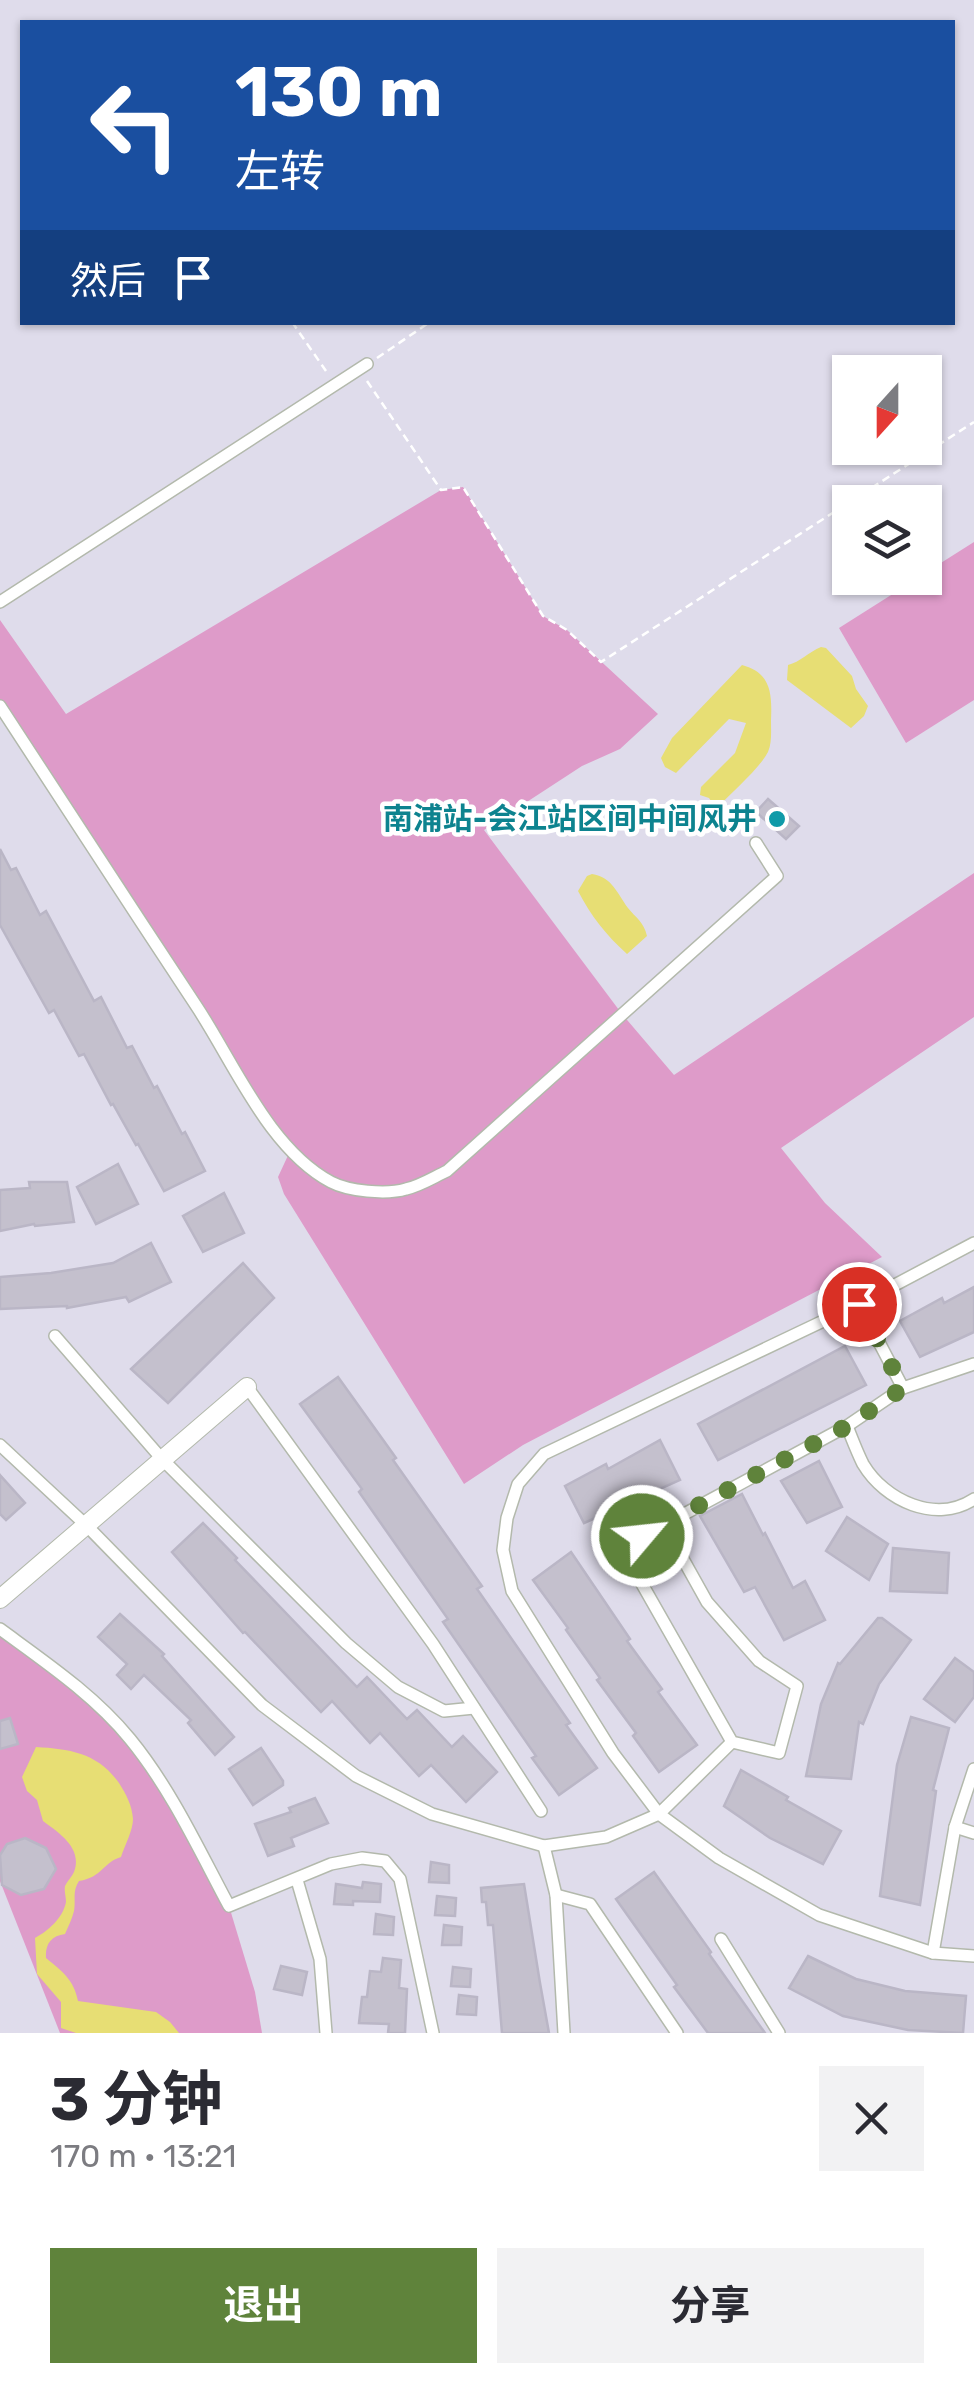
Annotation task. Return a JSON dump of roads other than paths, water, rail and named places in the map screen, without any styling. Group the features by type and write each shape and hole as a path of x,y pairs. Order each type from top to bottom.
{"street":[{"path":"0,602 363,367"},
{"path":"0,706 268,1122 301,1160 346,1188 405,1190 448,1170 777,876 756,844"},
{"path":"974,1244 859,1304 544,1454 518,1484 507,1518 503,1550 512,1591 614,1753 659,1814 719,1858 819,1915 933,1953 974,1956"},
{"path":"859,1304 903,1388"},
{"path":"55,1336 161,1458 334,1631 398,1687 444,1711 474,1708"},
{"path":"664,1525 707,1602 760,1661 797,1686 779,1752 732,1742 621,1547 847,1426 903,1388 974,1364"},
{"path":"0,1600 247,1387 433,1644 541,1812"},
{"path":"847,1426 865,1467 893,1496 926,1510 961,1507 974,1499"},
{"path":"0,1445 87,1526 262,1705 356,1776 432,1814 544,1846 606,1837 659,1814 732,1742"},
{"path":"0,1628 71,1681 130,1738 166,1790 229,1906 331,1864 362,1858 386,1860 400,1879 433,2033"},
{"path":"933,1953 955,1827 974,1769"},
{"path":"955,1827 974,1833"},
{"path":"544,1846 556,1895 564,2033"},
{"path":"296,1880 320,1959 326,2033"},
{"path":"556,1895 590,1904 678,2033"},
{"path":"720,1939 781,2033"}],"place":[{"name":"南浦站-会江站区间中间风井","path":"777,819"}]}
